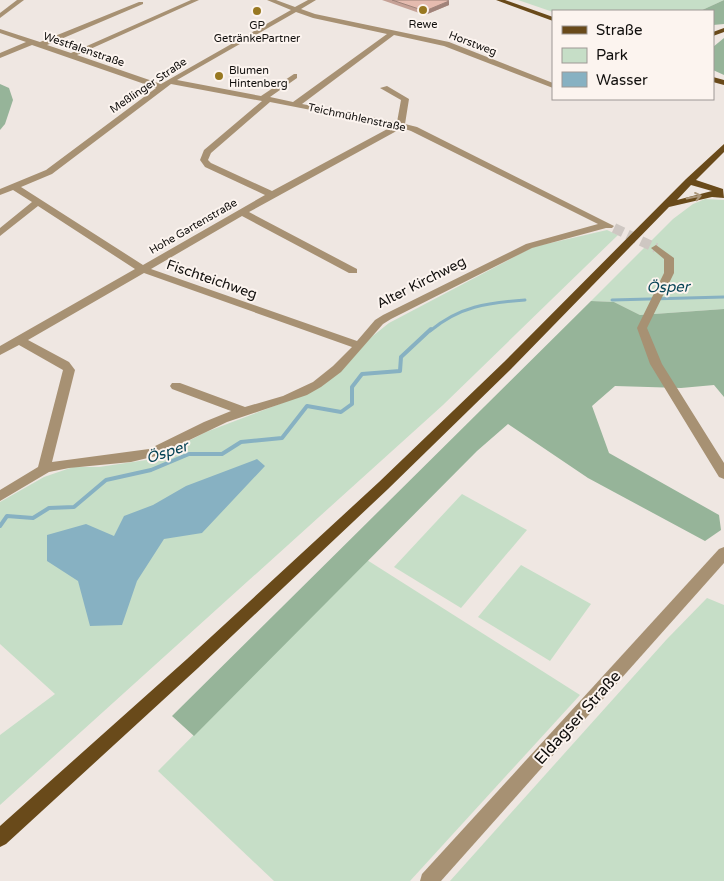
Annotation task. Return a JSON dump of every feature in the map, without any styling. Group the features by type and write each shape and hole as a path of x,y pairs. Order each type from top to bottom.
{"main road":[{"path":"499,0 552,19"},
{"path":"0,838 299,566 508,364 724,147"},
{"path":"689,181 724,194"},
{"path":"666,205 693,197 724,194"}],"street":[{"path":"0,16 21,0"},
{"path":"133,0 150,6"},
{"path":"70,56 196,0"},
{"name":"Horstweg","path":"270,0 313,16 446,44 552,86"},
{"name":"Meßlinger Straße","path":"0,192 49,172 170,81 313,0"},
{"path":"40,45 141,3"},
{"path":"158,10 168,13"},
{"name":"Westfalenstraße","path":"0,31 161,87"},
{"path":"296,104 394,32"},
{"path":"0,56 30,43"},
{"path":"272,195 208,165 204,160 207,152 294,76"},
{"name":"Teichmühlenstraße","path":"170,81 296,104 414,129 610,226"},
{"path":"384,88 405,99 401,125"},
{"name":"Hohe Gartenstraße","path":"0,351 272,195 401,125"},
{"name":"Fischteichweg","path":"15,187 142,269 358,345"},
{"path":"0,233 38,202"},
{"path":"242,212 353,271"},
{"name":"Alter Kirchweg","path":"0,496 44,469 70,463 106,461 144,455 168,447 207,425 243,411 286,398 311,387 329,376 379,322 387,317 529,246 610,226"},
{"path":"656,248 669,258 669,273 660,296 651,308 642,328 656,364 724,474"},
{"path":"18,340 66,365 69,370 44,469"},
{"path":"176,386 243,411"},
{"name":"Eldagser Straße","path":"429,881 724,553"}],"green space":[{"path":"518,0 724,0 702,10 552,10 552,12"},
{"path":"724,0 724,24 714,25 714,10 702,10"},
{"path":"724,38 724,75 714,70 714,46"},
{"path":"0,84 9,88 13,100 5,124 0,130"},
{"path":"705,199 724,200 724,309 640,315 614,302 591,301 673,219 693,204"},
{"path":"607,230 618,235 443,405 0,805 0,735 55,694 0,644 0,502 44,477 73,467 99,467 153,459 206,432 295,398 389,323 533,247"},
{"path":"591,301 614,302 640,315 724,309 724,397 714,385 681,388 615,386 592,406 609,453 719,515 721,530 705,541 588,478 508,424 477,451 194,736 172,716"},
{"path":"462,494 527,530 461,608 394,567"},
{"path":"367,560 580,695 410,881 274,881 158,771"},
{"path":"521,565 591,604 550,661 478,617"},
{"path":"707,598 724,605 724,881 450,881 667,639"}],"water":[{"path":"257,459 265,466 202,533 164,539 137,581 122,625 90,626 78,581 47,561 47,535 86,524 114,536 124,516 153,505 186,486"}],"building":[{"path":"392,0 447,0 449,1 425,11"}],"waterway":[{"name":"Ösper","path":"612,300 724,297"},
{"name":"Ösper","path":"430,331 452,316 474,307 525,300"},
{"name":"Ösper","path":"0,526 7,516 33,518 49,508 74,507 106,480 151,470 189,454 222,454 241,442 282,438 307,406 341,412 352,404 352,387 362,374 400,371 401,357 431,329"}],"tunnel":[{"path":"614,228 656,248"}],"place":[{"name":"Rewe","path":"423,10"},
{"name":"GP GetränkePartner","path":"257,11"},
{"name":"Blumen Hintenberg","path":"219,76"}]}
